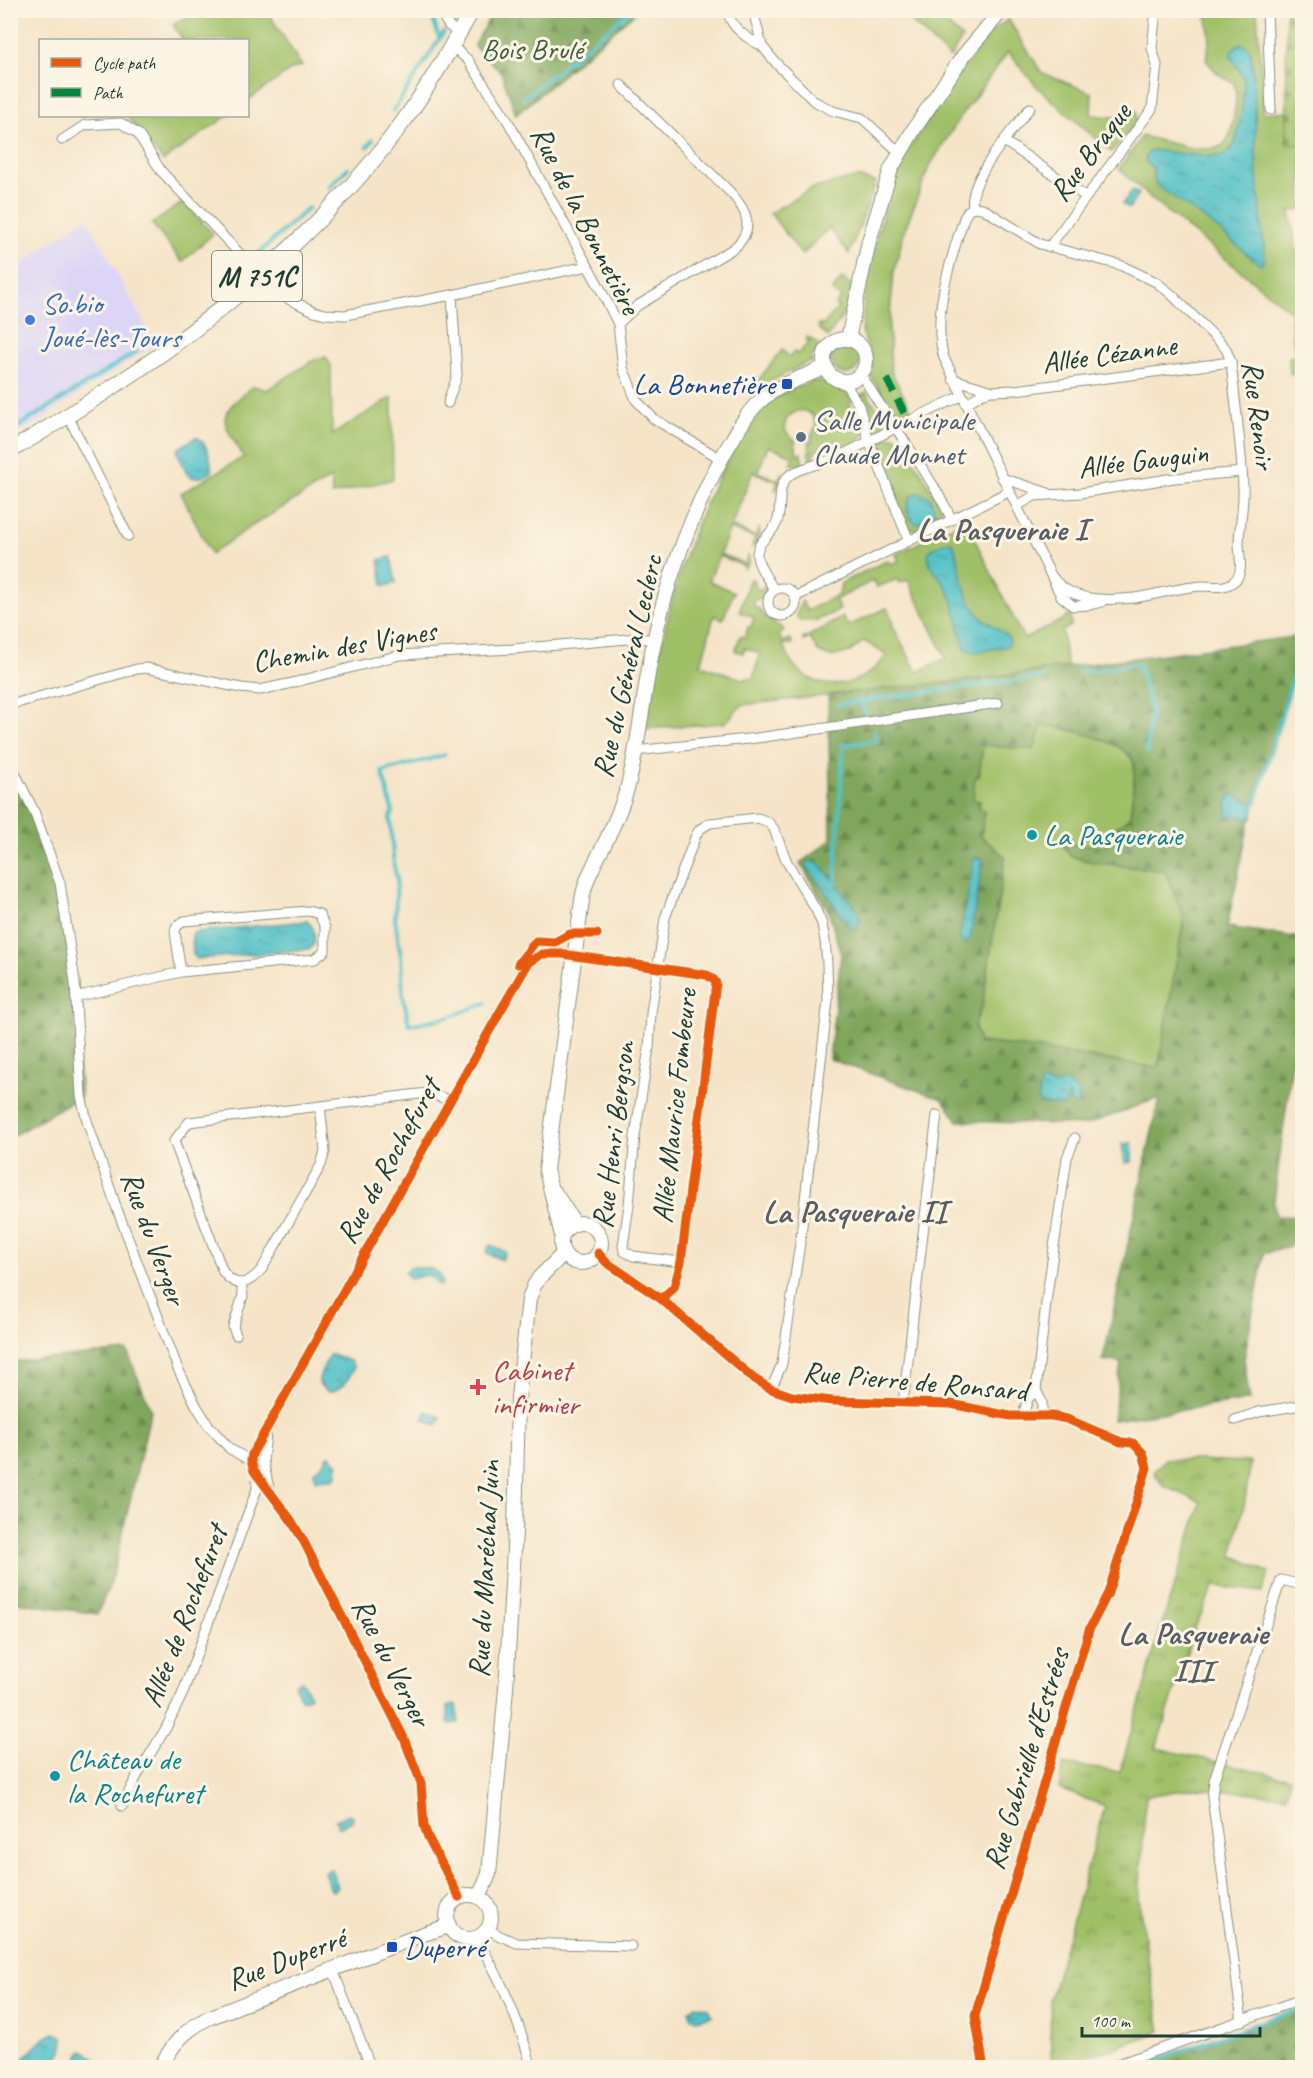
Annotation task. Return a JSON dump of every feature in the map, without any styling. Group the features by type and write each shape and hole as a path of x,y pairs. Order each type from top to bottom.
{"main road":[{"name":"M 751C","path":"10,451 68,416 175,344 259,274 325,213 381,150 413,108 472,10"}],"street":[{"name":"Rue de la Bonnetière","path":"439,10 455,40 505,116 618,324 623,368 636,400 654,419 721,459"},
{"path":"728,10 729,20 762,46 814,101 833,111 862,118 900,152"},
{"path":"753,10 762,46"},
{"path":"848,339 874,219 891,169 964,56 1002,10"},
{"name":"Rue Braque","path":"1049,247 1152,109 1157,65 1152,48 1156,10"},
{"path":"1267,10 1271,110"},
{"path":"618,324 638,306 734,248 742,240 747,222 742,206 730,192 621,85"},
{"path":"1030,108 974,189 971,201 973,207 963,218 943,300 941,349 953,379 1051,575"},
{"path":"62,140 85,125 121,123 138,134 161,171 259,274 290,300 314,312 345,315 452,296 588,266"},
{"path":"1005,141 1086,197"},
{"name":"Rue Renoir","path":"973,207 982,208 1030,239 1049,247 1120,265 1156,282 1221,343 1231,362 1243,502 1239,542 1240,574 1234,582 1224,586 1191,587 1073,606 1061,596 1051,575"},
{"path":"448,403 457,375 452,296"},
{"path":"844,381 861,374 866,362 864,350 856,341 848,339 837,340 829,347 825,356 826,367 831,375 844,381 859,406 869,441 909,541"},
{"name":"Allée Cézanne","path":"774,590 757,554 763,540 773,530 778,520 783,483 795,472 818,465 895,428 981,394 1231,362"},
{"name":"Rue du Général Leclerc","path":"574,956 583,892 623,800 635,752 655,640 667,592 688,533 721,459 752,409 758,402 787,384 826,367"},
{"path":"861,374 936,490 952,520"},
{"name":"Allée Cézanne","path":"953,379 993,391"},
{"path":"68,416 128,536"},
{"name":"Allée Gauguin","path":"1017,506 1034,496 1081,492 1174,478 1242,472"},
{"name":"Allée Gauguin","path":"1002,478 1050,494"},
{"path":"795,597 1010,491"},
{"name":"Rue Renoir","path":"1051,575 1062,588 1079,595 1107,600"},
{"path":"787,589 795,597 796,603 792,612 787,615 777,615 769,605 769,599 774,590 787,589"},
{"name":"Chemin des Vignes","path":"10,705 146,668 260,690 400,655 524,648 639,638 655,640"},
{"path":"635,752 767,736 998,703"},
{"name":"Rue du Verger","path":"10,763 34,811 56,870 66,920 76,997 79,1076 87,1121 117,1209 178,1369 209,1426 230,1449 251,1461 257,1478 270,1490 304,1542 403,1736 421,1783 424,1826 459,1897"},
{"path":"658,967 668,909 700,829 710,823 763,819 774,829 787,862 822,924 828,993 800,1243 782,1364 771,1389"},
{"path":"76,997 181,972 320,957 326,947 324,921 319,914 308,911 184,921 176,927 175,932 181,972"},
{"name":"Rue de Rochefuret","path":"251,1461 256,1444 529,962 547,953 574,956"},
{"path":"562,1236 565,1230 575,1224 589,1225 597,1231 601,1243 598,1253 592,1259 579,1262 570,1259 564,1253 546,1170 574,956"},
{"name":"Allée Maurice Fombeure","path":"574,956 707,975 714,980 716,989 681,1262 674,1287 661,1299"},
{"name":"Rue Henri Bergson","path":"658,967 623,1246 624,1251 633,1256 681,1262"},
{"path":"320,1106 325,1151 321,1165 262,1269 253,1279 241,1283 230,1281 223,1272 174,1141 189,1122 320,1106 427,1093 450,1100"},
{"path":"903,1403 937,1115"},
{"path":"1023,1414 1028,1400 1036,1390 1065,1170 1075,1138"},
{"path":"547,1180 575,1224"},
{"name":"Rue du Maréchal Juin","path":"479,1897 489,1874 505,1702 515,1531 518,1398 529,1299 539,1278 564,1253"},
{"name":"Rue Pierre de Ronsard","path":"598,1253 606,1262 661,1299 753,1378 771,1389 792,1396 832,1401 951,1404 1010,1416 1023,1414 1067,1419 1113,1439 1133,1443 1143,1453 1147,1468"},
{"path":"236,1335 233,1327 243,1296 241,1283"},
{"path":"1036,1390 1042,1402 1042,1415"},
{"path":"1235,1419 1259,1412 1302,1405"},
{"name":"Rue de Rochefuret","path":"263,1461 263,1447 268,1426"},
{"path":"251,1461 263,1461"},
{"name":"Rue du Verger","path":"263,1461 270,1490"},
{"name":"Rue Gabrielle d’Estrées","path":"984,2067 975,2016 1089,1630 1108,1593 1147,1468"},
{"name":"Allée de Rochefuret","path":"122,1806 182,1695 258,1485 257,1478"},
{"name":"Allée de Rochefuret","path":"251,1504 257,1496 270,1490"},
{"path":"1242,2021 1212,1797 1214,1780 1281,1580 1302,1585"},
{"path":"470,1895 479,1897 484,1900 490,1910 488,1929 476,1938 459,1937 449,1926 447,1918 449,1907 459,1897 470,1895"},
{"name":"Rue Duperré","path":"160,2067 168,2052 190,2028 208,2018 449,1926"},
{"path":"488,1929 517,1943 632,1946"},
{"path":"476,1938 514,2009 532,2067"},
{"path":"333,1970 371,2067"},
{"path":"1107,2067 1302,1999"}],"shaded area":[{"path":"87,217 155,344 11,439 11,271"}],"green space":[{"path":"197,10 267,11 302,66 292,69 249,99 249,39 182,39 173,25"},
{"name":"Bois Brulé","path":"493,11 637,11 516,115 501,72 474,46"},
{"path":"900,11 933,11 962,38 950,58"},
{"path":"1206,11 1257,11 1264,113 1287,111 1287,144 1302,144 1302,210 1290,211 1302,283 1302,373 1290,374 1289,357 1295,356 1290,311 1154,201 1119,169 1142,136 1205,149 1221,146 1228,138 1235,107 1235,88 1234,83 1218,74 1206,60 1210,39"},
{"path":"1286,11 1302,11 1302,144 1287,144"},
{"path":"1008,19 1042,73 1092,93 1091,115 1124,118 1125,111 1136,111 1137,122 1111,152 1039,89 1008,52 961,116 929,167 905,229 894,271 889,324 891,371 912,412 909,417 902,420 891,416 892,410 869,373 872,360 862,331 867,272 893,177 905,155 969,57 984,38"},
{"path":"128,117 226,117 163,161"},
{"path":"858,177 876,183 849,254 829,228 802,255 770,213 811,189"},
{"path":"183,202 213,234 182,262 152,224"},
{"path":"842,278 853,286 848,308 828,337 818,327 819,324 822,326 838,308 835,305 841,298 832,291"},
{"path":"808,337 821,346 812,356 812,363 808,362 764,385 757,382 782,350 789,357 794,352 798,354 809,342 806,339"},
{"path":"846,346 856,350 860,360 856,370 846,374 836,370 832,360 836,350"},
{"path":"326,357 331,366 332,435 392,397 393,479 332,495 331,478 247,529 211,554 181,493 244,457 226,425 227,412 253,386 267,390 312,361"},
{"path":"814,381 832,384 845,391 852,401 849,407 858,427 864,430 864,434 857,443 843,450 838,441 814,452 815,462 811,463 808,452 810,452 809,441 812,441 811,436 816,426 812,416 806,411 799,411 787,419 785,425 787,433 795,440 797,454 801,453 803,466 790,464 793,456 768,446 758,472 778,480 782,472 783,476 776,490 778,482 753,472 731,526 755,537 759,529 760,535 752,547 755,538 730,529 720,554 745,564 748,556 750,562 743,570 744,566 719,556 709,581 734,592 723,619 714,616 701,665 745,680 746,678 753,679 760,653 744,648 743,653 735,651 740,636 745,637 754,617 739,612 749,580 752,579 758,590 766,586 767,588 763,598 754,600 755,609 759,608 766,618 782,627 784,632 779,635 782,642 791,639 792,644 783,644 791,661 802,674 816,681 830,684 846,683 861,678 887,655 864,641 850,652 830,657 818,652 810,638 803,641 803,639 843,617 848,626 887,608 894,623 892,624 917,672 946,658 908,580 900,583 898,579 877,587 874,580 835,600 840,610 815,621 800,621 796,615 802,601 807,611 839,594 841,583 886,561 899,562 896,554 965,520 1024,639 1071,614 1071,626 1062,631 1067,667 742,705 725,723 644,729 658,657 676,585 687,550 716,481 744,431 760,409 783,394"},
{"path":"866,392 884,419 884,425 880,430 875,429 866,418 859,396"},
{"path":"894,436 898,438 922,473 943,512 938,522 920,531 910,528 905,522 882,462 879,444 885,438"},
{"path":"1293,637 1291,685 1252,809 1227,927 1302,938 1302,987 1274,1201 1276,1216 1302,1217 1302,1243 1264,1254 1244,1359 1250,1400 1113,1420 1121,1363 1103,1360 1159,1098 1086,1125 958,1121 942,1099 829,1059 841,955 828,910 800,863 831,840 828,695 959,681","holes":["1042,726 1094,736 1108,742 1120,748 1134,764 1130,816 1109,834 1107,847 1061,843 1071,856 1092,862 1165,871 1184,918 1158,1068 1040,1049 979,1042 974,1024 982,1007 1005,857 981,836 984,810 979,809 980,801 973,800 975,777 979,777 983,745 1034,750"]},
{"path":"1042,726 1094,736 1120,748 1134,764 1130,816 1109,834 1108,847 1062,843 1071,856 1092,862 1165,871 1184,918 1159,1068 979,1042 974,1024 982,1007 1005,857 981,836 984,810 979,809 973,800 975,777 979,777 983,745"},
{"path":"10,763 34,811 66,920 81,1096 11,1137"},
{"path":"127,1351 151,1410 111,1583 97,1614 11,1601 11,1362"},
{"path":"1165,1459 1251,1462 1232,1555 1269,1573 1262,1592 1214,1586 1194,1630 1156,1748 1290,1778 1286,1796 1195,1788 1146,1796 1139,1898 1161,2031 1106,2051 1051,2063 1050,1999 1105,1806 1059,1789 1063,1764 1120,1772 1162,1624 1201,1502 1163,1486 1154,1472"},
{"path":"1295,2009 1302,2020 1302,2067 1133,2067"}],"water":[{"path":"1241,43 1250,49 1254,78 1257,178 1265,257 1264,262 1260,265 1209,222 1156,185 1153,167 1147,164 1145,159 1153,150 1217,156 1224,154 1232,147 1240,123 1244,83 1242,74 1232,60 1231,52"},
{"path":"1133,190 1139,194 1129,208 1122,204"},
{"path":"196,437 206,447 212,472 197,478 188,475 177,452 179,448"},
{"path":"918,493 930,497 935,511 929,521 916,524 910,518 907,507 911,496"},
{"path":"948,541 956,550 964,585 972,605 981,618 1008,637 1010,641 1008,646 979,652 967,651 964,646 951,597 928,558 928,553 933,548"},
{"path":"391,557 396,583 385,586 379,560"},
{"path":"1231,794 1255,804 1252,819 1227,815 1227,803"},
{"path":"978,857 983,860 970,939 965,944 960,940 960,935 974,859"},
{"path":"811,861 820,864 858,911 860,921 854,929 850,927 806,865"},
{"path":"307,921 312,926 314,934 314,944 310,949 196,959 193,954 192,935 195,932"},
{"path":"1043,1082 1056,1085 1067,1082 1079,1093 1078,1103 1075,1105 1071,1103 1069,1093 1066,1104 1063,1106 1040,1104 1038,1101 1040,1084"},
{"path":"1132,1143 1132,1162 1125,1163 1123,1144"},
{"path":"490,1245 506,1252 502,1260 486,1253"},
{"path":"410,1267 436,1271 442,1284 439,1286 431,1276 426,1275 411,1279 404,1272"},
{"path":"329,1355 350,1361 354,1367 344,1384 334,1391 329,1391 319,1383 319,1379"},
{"path":"426,1411 441,1417 437,1425 423,1419"},
{"path":"330,1456 338,1464 337,1476 332,1479 315,1480 314,1471 325,1462 326,1457"},
{"path":"302,1681 310,1696 302,1700 294,1685"},
{"path":"456,1705 459,1723 448,1724 448,1706"},
{"path":"348,1814 353,1816 352,1821 339,1828 335,1820"},
{"path":"331,1869 338,1887 333,1891 324,1872"},
{"path":"696,2005 709,2008 712,2016 696,2020 692,2018 689,2011"},
{"path":"54,2033 64,2037 64,2042 60,2054 49,2067 15,2067 43,2039"},
{"path":"82,2051 96,2058 92,2066 78,2058"}],"waterway":[{"path":"430,10 439,38"},
{"path":"523,99 631,10"},
{"path":"393,111 444,32"},
{"path":"367,147 373,140"},
{"path":"329,187 348,168"},
{"path":"256,256 308,208"},
{"path":"10,432 136,352"},
{"path":"1079,672 1139,664 1151,710 1147,752"},
{"path":"1255,804 1295,672"},
{"path":"866,713 860,701 1043,677"},
{"path":"838,705 860,701"},
{"path":"835,888 843,745 878,740 874,731"},
{"path":"445,755 382,772 393,812 390,818 397,879 395,919 401,956 403,995 409,1025 449,1017 486,1003"},
{"path":"1133,2068 1302,2008"}],"marked path":[{"path":"887,379 909,422"}],"cycle path":[{"path":"518,964 536,941 555,942 570,934 597,934"},
{"path":"459,1897 424,1826 421,1783 403,1736 304,1542 291,1520 254,1471 251,1461 252,1454 501,1010 529,962 542,954 562,954 707,975 716,983 681,1262 674,1287 661,1299"},
{"path":"598,1253 606,1262 661,1299 753,1378 771,1389 792,1396 832,1401 951,1404 1010,1416 1052,1416 1067,1419 1121,1442 1133,1443 1143,1453 1147,1468 1108,1593 1089,1630 975,2016 984,2068"}],"place":[{"name":"So.bio Joué-lès-Tours","path":"30,320"},
{"name":"La Bonnetière","path":"787,384"},
{"name":"Salle Municipale Claude Monnet","path":"801,437"},
{"name":"La Pasqueraie","path":"1032,835"},
{"name":"Cabinet infirmier","path":"478,1387"},
{"name":"Château de la Rochefuret","path":"55,1776"},
{"name":"Duperré","path":"392,1947"}],"district":[{"name":"La Pasqueraie I","path":"1002,529"},
{"name":"La Pasqueraie II","path":"855,1211"},
{"name":"La Pasqueraie III","path":"1193,1652"}]}
